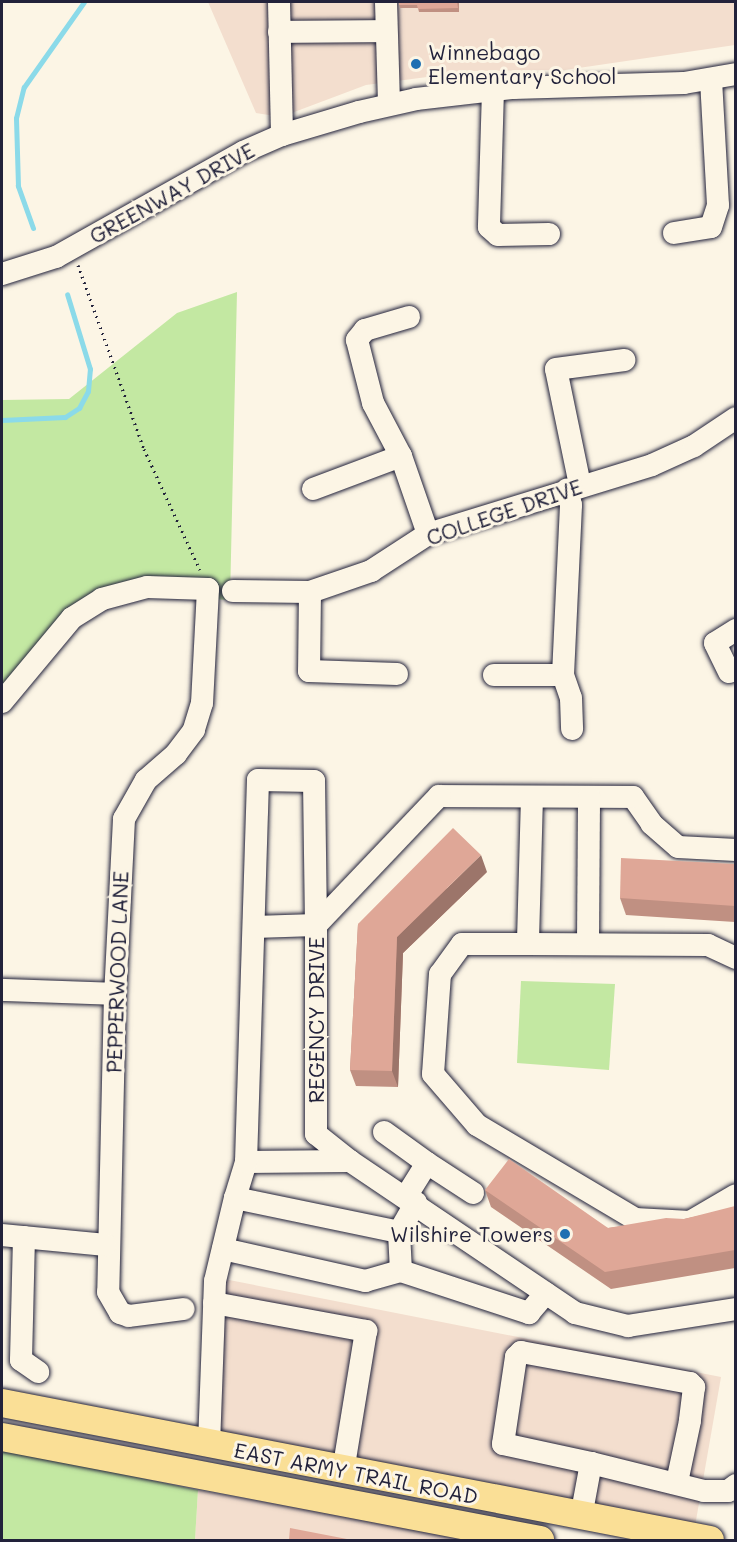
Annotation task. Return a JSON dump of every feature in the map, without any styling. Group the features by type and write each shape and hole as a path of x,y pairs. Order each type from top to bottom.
{"main road":[{"name":"EAST ARMY TRAIL ROAD","path":"2,1403 343,1471 710,1540"},
{"name":"EAST ARMY TRAIL ROAD","path":"2,1437 540,1540"}],"street":[{"path":"279,2 282,135"},
{"path":"386,2 389,104"},
{"path":"279,32 386,31"},
{"name":"GREENWAY DRIVE","path":"2,274 71,248 192,178 282,135 389,104 493,90 711,80 735,74"},
{"path":"674,233 711,227 718,205 711,80"},
{"path":"493,90 489,227 498,235 549,234"},
{"path":"409,317 365,330 357,340 373,403 402,456 428,534"},
{"path":"572,729 572,698 563,675 571,505 574,487 556,369 624,360"},
{"name":"COLLEGE DRIVE","path":"233,591 310,592 371,571 428,534 574,487 652,465 733,426"},
{"path":"314,489 402,456"},
{"path":"2,702 72,618 102,599 147,587 208,589"},
{"name":"PEPPERWOOD LANE","path":"184,1309 163,1314 120,1313 108,1292 106,1245 124,819 146,780 176,754 194,730 202,703 208,589"},
{"path":"310,592 309,671 397,674"},
{"path":"729,672 714,643 735,630"},
{"path":"494,675 563,675"},
{"path":"209,1445 214,1303 223,1249 246,1162 258,780 314,781 316,925 254,927"},
{"name":"REGENCY DRIVE","path":"735,850 678,847 652,824 633,797 439,796 316,925 316,1134 350,1161 411,1200 575,1313 628,1326 735,1309"},
{"path":"528,944 532,796"},
{"path":"588,944 589,797"},
{"path":"735,958 708,945 462,944 440,974 433,1074 477,1125 635,1219 690,1222 735,1195"},
{"path":"2,990 115,994"},
{"path":"384,1132 472,1192"},
{"path":"246,1162 350,1161"},
{"path":"401,1271 399,1233 427,1163"},
{"path":"235,1198 399,1233"},
{"path":"2,1235 106,1245"},
{"path":"24,1237 21,1360 38,1372"},
{"path":"223,1249 365,1281 401,1271 529,1313 546,1293"},
{"path":"214,1303 366,1331 343,1471"},
{"path":"677,1482 690,1421 694,1387 690,1383 524,1350 516,1357 503,1444 677,1482 704,1491 728,1491 735,1485"},
{"path":"581,1517 591,1463"}],"path":[{"path":"71,248 144,449 208,589"}],"shaded area":[{"name":"Winnebago Elementary School","path":"208,2 735,2 735,45 565,70 473,71 366,85 281,117 256,113"},
{"path":"219,1278 721,1377 694,1532 217,1440"},
{"path":"198,1490 477,1540 195,1540"}],"green space":[{"path":"237,292 230,600 145,595 75,619 2,712 2,400 69,399 177,313"},
{"path":"521,981 615,984 609,1070 517,1063"},
{"path":"2,1449 198,1490 195,1540 2,1540"}],"building":[{"path":"399,2 457,2 458,8 418,9 417,5 399,5"},
{"path":"453,828 481,855 397,937 392,1071 350,1070 358,924"},
{"path":"621,858 735,864 735,906 620,898"},
{"name":"Wilshire Towers","path":"509,1159 608,1228 666,1218 684,1219 735,1206 735,1250 605,1272 485,1190"},
{"path":"290,1528 352,1540 289,1540"}],"waterway":[{"path":"33,228 18,186 16,118 24,87 84,2"},
{"path":"2,420 65,417 79,408 88,391 90,369 67,294"}],"place":[{"name":"Winnebago Elementary School","path":"416,64"},
{"name":"Wilshire Towers","path":"565,1234"}]}
